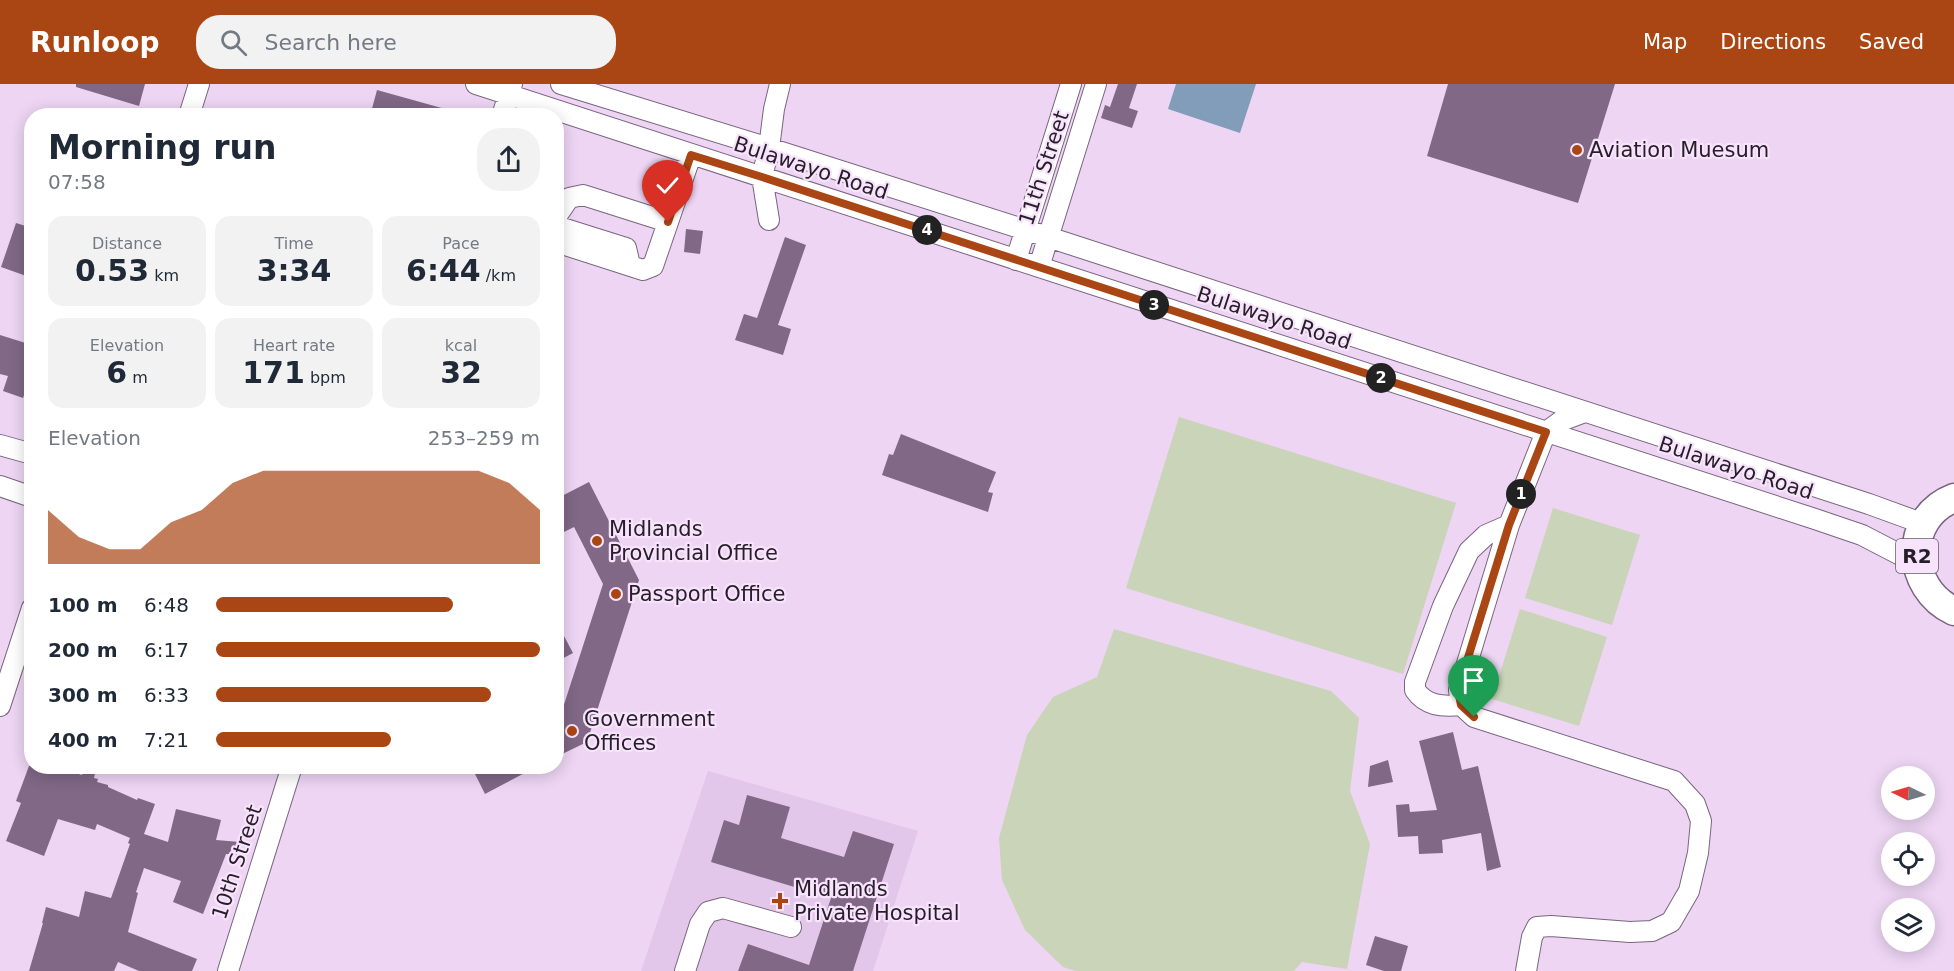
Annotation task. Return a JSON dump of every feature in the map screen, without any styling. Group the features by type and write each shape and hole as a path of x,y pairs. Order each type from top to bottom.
{"highway":[{"name":"R2","path":"1953,492 1935,509 1924,524 1917,543 1916,563 1921,580 1930,595 1954,611"}],"street":[{"path":"192,108 199,84"},
{"name":"Bulawayo Road","path":"476,84 510,89 562,108"},
{"name":"Bulawayo Road","path":"561,84 1048,237 1924,524"},
{"path":"769,220 762,177 780,84"},
{"name":"11th Street","path":"1016,260 1071,84"},
{"name":"11th Street","path":"1039,267 1096,84"},
{"path":"504,108 510,89"},
{"name":"Bulawayo Road","path":"564,109 691,155 1815,519 1862,535 1916,563"},
{"path":"564,245 643,270 653,266 691,155"},
{"path":"564,205 569,198 583,195 668,222"},
{"path":"564,229 626,248 630,266"},
{"path":"1531,394 1546,432"},
{"path":"1526,971 1532,938 1537,927 1630,932 1652,930 1671,922 1689,891 1698,853 1701,821 1695,804 1674,782 1474,717 1461,705 1458,690 1509,525 1546,432 1561,421 1585,412"},
{"path":"0,445 24,452"},
{"path":"0,486 24,494"},
{"path":"1815,519 1821,489"},
{"path":"1461,705 1444,707 1427,702 1415,690 1415,682 1443,606 1469,551 1486,535 1509,525"},
{"path":"0,706 24,632"},
{"name":"10th Street","path":"228,971 290,774"},
{"path":"685,971 700,924 708,912 723,908 791,927"}],"shaded area":[{"name":"Midlands Private Hospital","path":"708,771 918,831 873,971 641,971"}],"green space":[{"path":"1179,417 1456,503 1403,674 1126,588"},
{"path":"1553,508 1640,535 1612,625 1525,598"},
{"path":"1520,609 1607,637 1579,726 1492,699"},
{"path":"1114,629 1331,691 1359,718 1350,791 1370,844 1347,969 1302,962 1294,971 1076,971 1063,967 1025,930 1002,880 999,838 1027,735 1053,697 1097,677"}],"water":[{"path":"1176,84 1256,84 1240,133 1168,109"}],"building":[{"path":"76,84 145,84 139,106 76,87"},
{"path":"1118,84 1137,84 1129,108 1138,111 1132,128 1101,118 1105,105 1110,107"},
{"path":"1448,84 1615,84 1578,203 1427,156"},
{"path":"377,90 442,108 372,108"},
{"path":"16,223 24,226 24,275 1,267"},
{"path":"686,229 703,231 700,254 684,252"},
{"path":"785,237 806,245 778,325 791,329 783,355 735,340 744,314 757,318"},
{"path":"0,335 24,342 23,398 3,391 8,376 0,374"},
{"path":"901,434 996,472 988,492 993,493 988,512 882,475 889,454 893,455"},
{"path":"589,482 639,580 587,742 564,753 564,705 603,584 574,527 564,532 564,495"},
{"path":"564,636 573,653 564,658"},
{"path":"1453,732 1462,770 1478,766 1501,867 1487,871 1481,833 1442,840 1443,853 1419,854 1418,836 1398,837 1396,805 1409,804 1410,812 1437,810 1419,741"},
{"path":"1388,760 1393,782 1368,787 1370,766"},
{"path":"26,774 95,774 94,778 98,779 97,782 137,800 138,798 155,804 144,834 168,842 176,809 221,820 216,840 240,842 238,855 226,854 203,914 173,902 181,881 144,868 136,892 138,893 128,932 197,959 192,971 139,971 118,962 114,971 29,971 46,907 79,917 85,891 111,898 130,844 128,843 130,838 97,824 95,830 58,819 44,856 6,841 21,803 16,801"},
{"path":"475,774 523,774 485,794"},
{"path":"747,795 790,807 781,838 844,857 853,831 894,844 853,971 738,971 748,944 809,965 831,898 711,862 724,820 739,825"},
{"path":"1375,936 1408,946 1401,971 1384,971 1366,965"}],"place":[{"name":"Aviation Muesum","path":"1577,150"},
{"name":"Midlands Provincial Office","path":"597,541"},
{"name":"Passport Office","path":"616,594"},
{"name":"Government Offices","path":"572,731"},
{"name":"Midlands Private Hospital","path":"780,901"}],"route":[{"path":"668,222 691,155 1546,432 1509,525 1458,690 1461,705 1474,717"}]}
